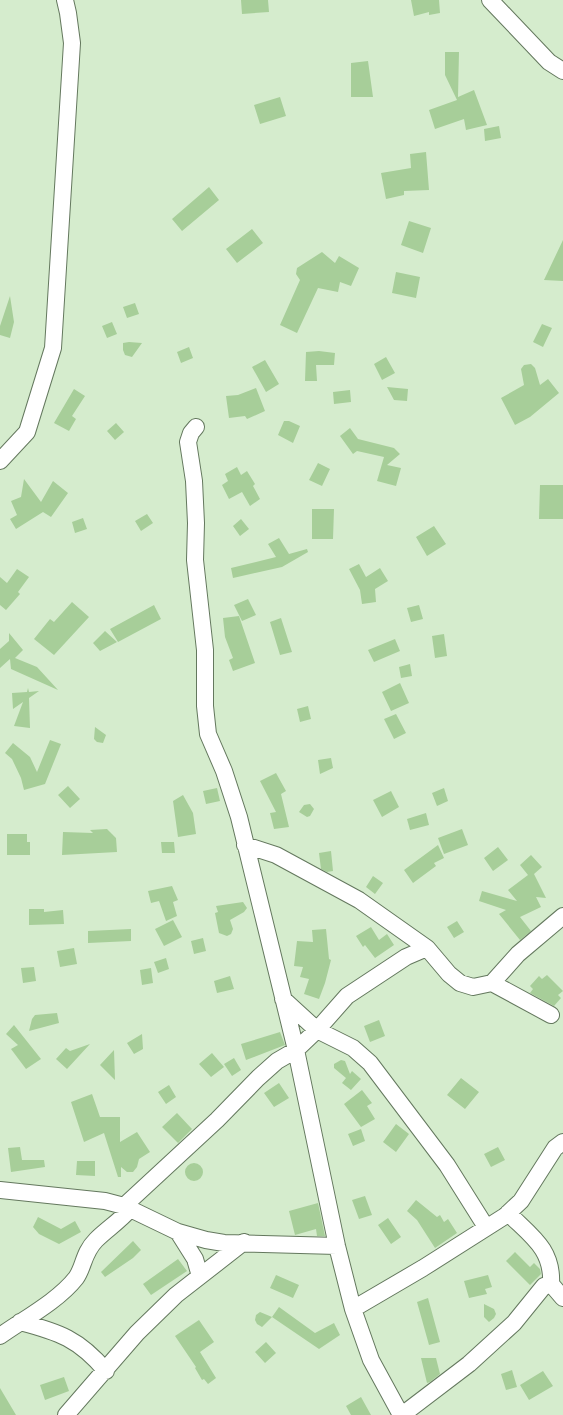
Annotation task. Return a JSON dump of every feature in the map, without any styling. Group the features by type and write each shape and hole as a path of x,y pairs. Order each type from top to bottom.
{"street":[{"path":"0,461 27,432 53,348 72,43 65,0"},
{"path":"490,0 549,62 563,70"},
{"path":"196,427 188,442 195,488 195,560 205,650 205,706 208,734 224,771 239,817 296,1050 337,1246 353,1309 371,1360 401,1415 469,1364 514,1323 539,1289 548,1283 551,1284"},
{"path":"246,845 276,855 321,878 359,900 428,948 449,974 460,983 473,987 492,983 518,954 563,916"},
{"path":"0,1336 66,1290 77,1276 88,1249 96,1240 121,1219 127,1208 258,1078 277,1061 296,1050 317,1030 347,996 394,965 428,948"},
{"path":"492,983 551,1015"},
{"path":"283,999 317,1030 353,1048 370,1063 447,1166 486,1227"},
{"path":"353,1309 423,1268 508,1213 521,1201 555,1148 563,1142"},
{"path":"0,1190 105,1201 127,1208 178,1232 206,1240 224,1243 244,1242 337,1246"},
{"path":"508,1213 546,1252 552,1270 551,1284 563,1298"},
{"path":"178,1232 196,1259 200,1276"},
{"path":"66,1415 106,1371 137,1333 176,1295 244,1242"},
{"path":"20,1322 51,1330 73,1341 92,1355 106,1371"}],"building":[{"path":"241,0 268,0 269,12 242,14"},
{"path":"411,0 439,0 440,13 429,15 429,12 414,16"},
{"path":"445,52 459,52 458,97 474,90 487,125 466,130 464,119 435,129 429,110 457,100 445,75"},
{"path":"368,61 373,97 351,97 351,63"},
{"path":"280,97 286,116 260,124 254,105"},
{"path":"499,126 501,138 485,141 484,129"},
{"path":"426,152 429,190 404,191 404,195 386,199 381,173 411,168 410,154"},
{"path":"209,187 219,200 182,231 172,219"},
{"path":"409,221 431,228 423,253 401,245"},
{"path":"252,229 263,243 237,263 226,249"},
{"path":"563,240 563,281 544,280"},
{"path":"322,252 335,263 339,256 359,268 351,286 340,282 338,292 318,288 297,333 280,325 300,280 296,274 297,268"},
{"path":"396,272 420,277 416,298 392,293"},
{"path":"10,296 14,322 10,338 0,335 0,326"},
{"path":"135,303 139,314 127,318 123,307"},
{"path":"112,322 117,334 107,338 102,326"},
{"path":"542,324 552,328 543,347 533,342"},
{"path":"123,343 142,343 132,357 125,355 123,350"},
{"path":"189,347 193,358 181,363 177,352"},
{"path":"319,351 335,353 334,365 316,365 317,381 305,381 306,352"},
{"path":"386,357 395,373 382,380 374,364"},
{"path":"265,360 279,384 266,392 252,367"},
{"path":"531,364 535,368 540,385 548,379 559,393 530,417 515,425 501,398 524,385 521,369 524,365"},
{"path":"387,387 408,389 407,401 394,400"},
{"path":"256,388 265,411 247,419 245,416 229,418 226,396 238,395"},
{"path":"74,389 85,396 72,416 76,419 69,431 54,423"},
{"path":"350,390 351,402 334,404 333,392"},
{"path":"284,421 289,421 300,426 293,443 278,435"},
{"path":"116,423 124,432 115,440 107,431"},
{"path":"350,428 358,439 394,448 400,454 387,465 401,468 396,486 377,481 384,457 357,451 353,454 340,436"},
{"path":"318,463 330,469 322,486 309,480"},
{"path":"237,467 241,475 247,471 255,484 253,486 260,499 250,506 242,492 229,499 222,485 228,481 225,474"},
{"path":"24,479 41,502 53,481 68,493 51,517 43,512 16,529 10,519 17,515 11,501 21,497"},
{"path":"540,485 563,485 563,519 539,519"},
{"path":"312,509 334,509 333,539 312,539"},
{"path":"147,514 153,523 141,531 135,521"},
{"path":"83,518 87,529 75,533 72,522"},
{"path":"241,519 249,529 240,536 233,526"},
{"path":"434,526 446,544 427,556 416,537"},
{"path":"279,538 289,554 307,549 308,552 282,567 233,578 231,568 276,557 268,544"},
{"path":"359,564 366,577 380,568 388,581 375,589 376,602 362,604 360,590 349,569"},
{"path":"17,569 29,577 18,592 20,594 6,610 0,605 0,577 7,583"},
{"path":"248,599 256,615 242,621 234,605"},
{"path":"72,602 89,617 54,655 34,639 50,619 54,622"},
{"path":"154,605 161,619 118,642 110,629"},
{"path":"419,605 423,619 411,622 407,608"},
{"path":"239,616 255,663 233,671 229,660 233,658 225,637 223,618"},
{"path":"281,618 292,652 280,655 270,622"},
{"path":"105,631 117,642 100,651 93,643"},
{"path":"9,633 23,650 15,658 37,667 58,690 11,669 10,659 0,668 0,649 9,641"},
{"path":"444,634 447,656 435,658 432,636"},
{"path":"395,639 400,651 374,662 368,650"},
{"path":"410,664 412,676 401,678 399,667"},
{"path":"400,683 409,703 391,711 382,692"},
{"path":"28,688 29,692 39,691 29,698 30,728 14,726 23,702 13,709 12,693 27,692"},
{"path":"308,706 311,719 300,722 297,709"},
{"path":"396,714 406,733 394,739 384,719"},
{"path":"95,727 106,735 103,743 97,742 94,739"},
{"path":"50,740 61,744 45,784 24,790 21,778 12,759 5,753 13,743 30,757 37,772"},
{"path":"331,758 333,768 320,774 318,760"},
{"path":"276,773 286,791 281,794 289,827 274,829 270,813 276,812 260,781"},
{"path":"68,786 80,799 70,808 58,795"},
{"path":"217,788 220,801 206,804 203,791"},
{"path":"444,788 448,801 437,806 432,793"},
{"path":"391,791 399,807 382,817 373,800"},
{"path":"183,795 193,813 196,834 178,837 173,801"},
{"path":"310,804 314,809 310,816 307,817 299,812 304,805"},
{"path":"426,813 429,825 410,830 407,819"},
{"path":"107,829 116,838 117,852 62,855 63,832 93,833 90,830"},
{"path":"462,829 468,845 444,854 438,838"},
{"path":"7,834 27,834 27,842 30,842 30,855 7,855"},
{"path":"161,842 174,842 175,853 162,853"},
{"path":"438,845 444,858 434,863 436,866 413,883 404,870"},
{"path":"498,847 508,860 493,871 484,858"},
{"path":"331,851 333,871 327,872 321,869 319,853"},
{"path":"531,855 542,867 534,874 546,898 536,897 541,907 520,917 531,931 520,940 499,914 506,910 479,901 482,891 517,901 508,890 528,875 520,865"},
{"path":"373,876 383,883 375,894 366,887"},
{"path":"172,886 178,900 173,902 177,916 166,921 159,901 151,903 148,891"},
{"path":"243,902 247,908 244,912 230,920 233,929 231,934 227,936 219,933 215,913 218,912 216,906"},
{"path":"29,909 44,909 44,912 63,910 64,924 29,925"},
{"path":"173,920 182,937 164,946 155,929"},
{"path":"457,921 464,932 454,938 447,927"},
{"path":"371,927 379,940 387,934 394,945 375,958 365,945 363,947 356,936"},
{"path":"131,929 131,941 88,943 88,931"},
{"path":"326,929 329,959 331,960 319,999 304,994 309,979 300,977 303,967 294,966 297,941 313,942 312,930"},
{"path":"203,938 206,951 194,954 191,941"},
{"path":"74,948 77,964 60,967 57,951"},
{"path":"166,958 169,969 158,973 154,962"},
{"path":"34,967 36,981 23,983 21,968"},
{"path":"151,968 153,983 142,985 140,970"},
{"path":"547,975 563,991 558,995 561,998 554,1006 530,993 533,989 530,986 539,976 542,979"},
{"path":"230,976 234,989 217,993 214,981"},
{"path":"57,1013 59,1023 29,1031 32,1019 35,1015"},
{"path":"379,1020 385,1036 370,1042 364,1026"},
{"path":"14,1025 41,1059 26,1069 11,1049 18,1045 6,1034"},
{"path":"280,1032 285,1045 246,1060 241,1044"},
{"path":"142,1034 143,1049 134,1054 127,1043"},
{"path":"90,1044 67,1069 56,1059 66,1048 70,1051"},
{"path":"114,1050 115,1080 100,1065"},
{"path":"212,1053 224,1067 211,1077 199,1064"},
{"path":"234,1058 241,1070 232,1076 224,1064"},
{"path":"341,1060 345,1061 350,1074 352,1071 361,1079 351,1090 342,1083 346,1078 334,1068 334,1064"},
{"path":"461,1078 479,1092 465,1109 447,1095"},
{"path":"279,1083 289,1098 274,1107 264,1093"},
{"path":"169,1085 176,1097 166,1104 158,1092"},
{"path":"362,1090 372,1103 367,1106 375,1119 361,1127 344,1104"},
{"path":"92,1094 100,1117 120,1117 120,1142 137,1132 150,1152 139,1159 137,1167 133,1172 127,1172 121,1167 121,1177 118,1177 104,1133 84,1142 71,1102"},
{"path":"177,1113 192,1129 178,1143 162,1127"},
{"path":"396,1124 409,1134 396,1152 383,1142"},
{"path":"361,1129 365,1141 353,1146 348,1134"},
{"path":"20,1147 22,1160 44,1160 45,1167 11,1172 8,1148"},
{"path":"498,1147 505,1160 491,1167 484,1154"},
{"path":"77,1161 95,1161 95,1176 76,1175"},
{"path":"194,1163 200,1166 203,1172 200,1178 194,1181 188,1178 185,1172 188,1166"},
{"path":"365,1196 372,1215 359,1219 352,1200"},
{"path":"416,1200 437,1217 440,1215 444,1222 448,1219 457,1233 435,1248 417,1220 407,1211"},
{"path":"318,1203 325,1236 317,1236 316,1229 295,1235 289,1211"},
{"path":"38,1217 61,1229 75,1221 81,1232 59,1244 39,1234 33,1227"},
{"path":"388,1218 401,1237 391,1244 378,1225"},
{"path":"133,1241 141,1250 133,1258 105,1277 101,1272"},
{"path":"515,1252 530,1267 534,1263 540,1269 541,1274 530,1285 506,1261"},
{"path":"178,1259 187,1271 151,1295 143,1284"},
{"path":"276,1275 299,1285 293,1298 270,1288"},
{"path":"488,1275 492,1287 485,1289 487,1294 469,1298 464,1281"},
{"path":"428,1298 440,1342 429,1345 417,1302"},
{"path":"484,1304 494,1309 496,1314 489,1322 484,1317"},
{"path":"279,1307 315,1333 334,1323 340,1335 319,1349 272,1317"},
{"path":"260,1312 272,1317 262,1327 257,1324 255,1320 256,1315"},
{"path":"199,1320 214,1342 200,1352 216,1378 208,1384 204,1379 202,1380 195,1368 196,1367 175,1336"},
{"path":"266,1342 276,1353 265,1363 255,1352"},
{"path":"421,1358 436,1358 440,1374 427,1383"},
{"path":"512,1370 517,1387 506,1390 501,1374"},
{"path":"543,1371 553,1386 529,1400 520,1385"},
{"path":"64,1377 69,1391 45,1400 40,1385"},
{"path":"0,1388 16,1415 0,1415"},
{"path":"361,1397 371,1415 351,1415 346,1406"}]}
